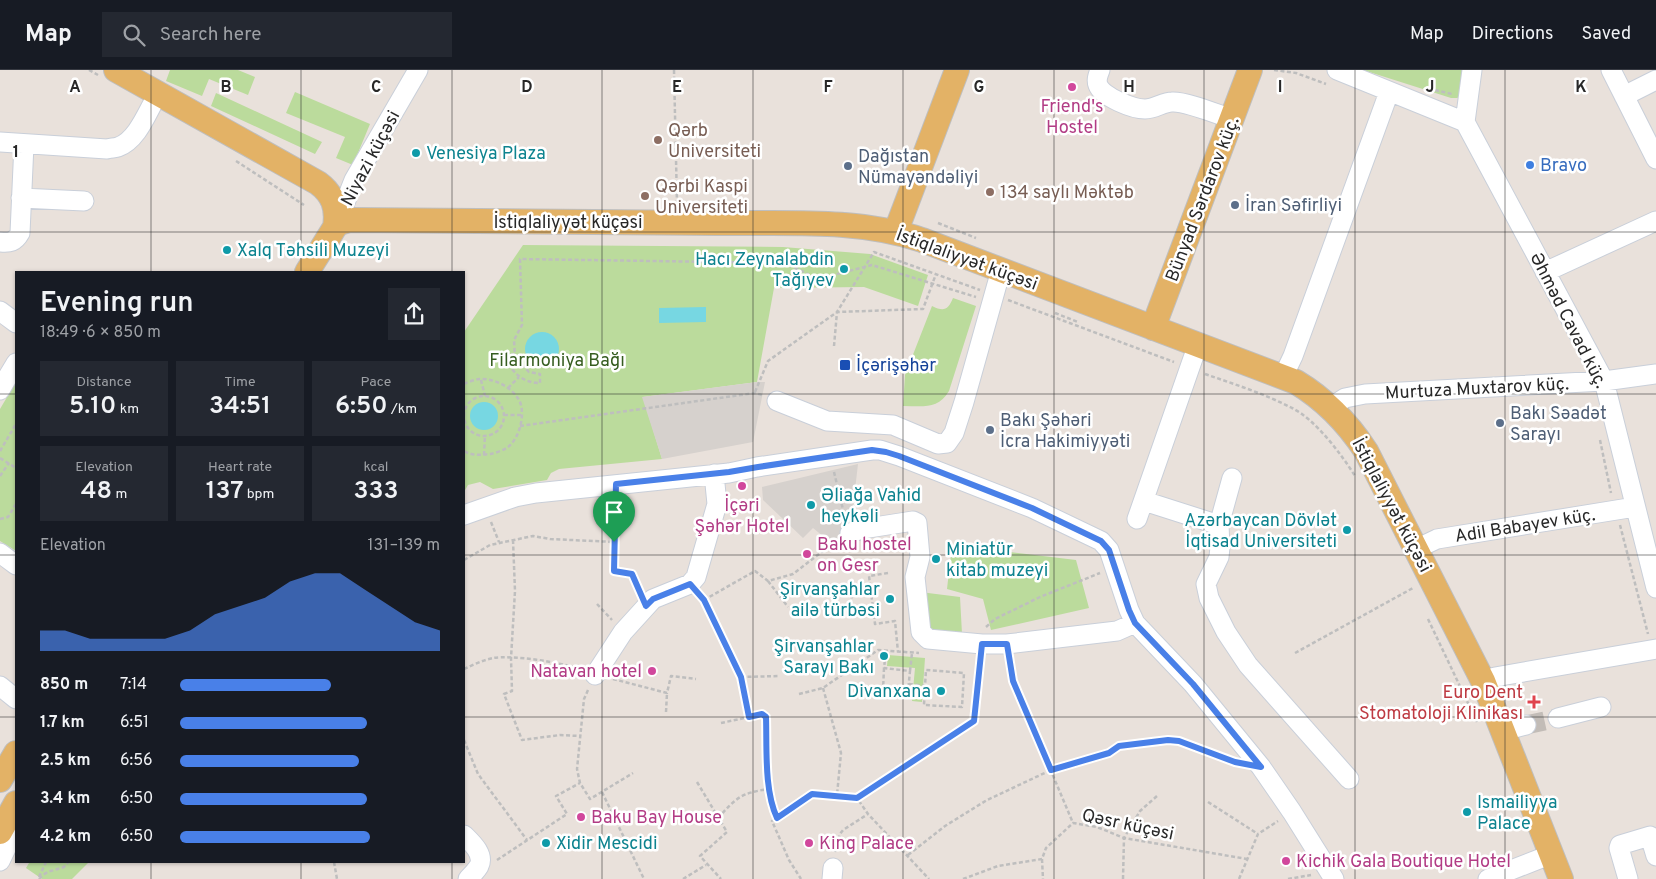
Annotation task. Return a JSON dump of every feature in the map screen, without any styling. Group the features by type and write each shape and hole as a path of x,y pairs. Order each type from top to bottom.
{"main road":[{"path":"896,231 957,70"},
{"name":"Bünyad Sərdarov küç.","path":"1153,328 1250,70"},
{"path":"123,72 158,94 318,183 329,192 334,202 335,227"},
{"name":"İstiqlaliyyət küçəsi","path":"335,227 340,223 350,220 678,222 875,227 896,231 1001,270 1283,377 1307,389 1345,421 1366,451 1483,681 1561,879"},
{"name":"Niyazi küçəsi","path":"308,271 335,227"},
{"path":"0,780 15,755"},
{"path":"0,832 15,805"}],"street":[{"name":"Niyazi küçəsi","path":"335,227 354,180 418,70"},
{"path":"1100,70 1097,79 1098,87 1105,94 1132,107 1145,109 1159,107 1171,102 1232,119"},
{"path":"1334,78 1389,92 1465,122 1472,70"},
{"path":"1611,70 1656,159"},
{"path":"1624,96 1656,80"},
{"path":"1283,377 1389,92"},
{"path":"0,142 106,149 119,147 129,140 137,130 158,94"},
{"name":"Əhməd Cavad küç.","path":"1465,122 1604,381 1656,588"},
{"path":"0,242 10,242 16,239 20,233 24,144"},
{"path":"318,183 331,186 342,185 354,180"},
{"path":"21,198 84,201"},
{"path":"1545,272 1656,221"},
{"path":"777,401 827,421 893,424 938,444 946,443 954,433 996,297 1001,270"},
{"path":"0,311 15,322"},
{"path":"1137,519 1198,344"},
{"path":"0,390 15,365"},
{"name":"Murtuza Muxtarov küç.","path":"1331,408 1345,398 1365,394 1604,381 1656,374"},
{"path":"465,515 515,497 536,493 714,474 872,450 886,452 1032,508 1101,541 1109,550 1135,623 1193,684 1261,767 1292,812 1331,875"},
{"path":"595,675 623,632 646,606 653,599 690,584 698,571 717,504 714,474"},
{"path":"1232,478 1219,525 1219,557 1206,584 1208,598 1226,632 1248,665 1349,778"},
{"path":"1144,501 1219,525"},
{"name":"Adil Babayev küç.","path":"1416,549 1437,539 1635,507"},
{"path":"850,533 862,529 915,521 917,523 920,557 915,577 921,632 932,641 979,651 1007,644 1117,631 1135,623"},
{"path":"0,553 15,564"},
{"path":"1483,681 1495,677 1654,650"},
{"path":"0,686 15,698"},
{"path":"1558,718 1601,707"},
{"path":"1503,730 1526,725"},
{"path":"0,861 15,830"},
{"path":"465,836 479,853 480,861 468,879"},
{"path":"1628,879 1619,848 1620,845 1653,836 1656,856"},
{"path":"1488,879 1552,854"}],"path":[{"path":"674,70 678,222"},
{"path":"1274,70 1334,78"},
{"path":"1427,88 1445,94 1456,94"},
{"path":"938,223 982,241"},
{"path":"755,392 768,361 836,312 874,252 1294,408 1316,426 1347,462 1357,479"},
{"path":"515,354 505,355 508,365 519,377 531,383 540,383 540,374 529,372 515,357 515,354 514,340 522,325 520,259 785,263 818,279 872,265 982,299 996,297 1016,298"},
{"path":"836,312 923,309 936,274"},
{"path":"1049,311 1128,340"},
{"path":"834,346 836,312"},
{"path":"508,388 519,377"},
{"path":"481,380 485,396"},
{"path":"465,384 481,380 495,381 508,388 519,400 521,415 520,426 509,446 496,453 484,455 468,454 465,452"},
{"path":"1236,380 1294,404 1324,428 1342,450"},
{"path":"520,426 755,392 777,401"},
{"path":"465,413 470,401 485,396 499,403 504,415 500,428 495,432 485,435 476,434 470,430 465,420"},
{"path":"504,415 521,415"},
{"path":"0,451 15,426"},
{"path":"1598,431 1616,510 1654,650"},
{"path":"484,455 485,435"},
{"path":"768,581 793,574 811,562 838,539 850,533 838,496 832,456"},
{"path":"0,458 15,467"},
{"path":"0,476 9,463"},
{"path":"1353,465 1358,472"},
{"path":"616,484 614,571 632,574 646,606"},
{"path":"0,519 8,517 15,506"},
{"path":"465,559 490,545 533,536 550,539 614,542"},
{"path":"513,540 512,691 504,694 522,740 560,735 580,736"},
{"path":"801,879 788,860 772,821 812,794 857,798 974,721 979,651 986,627 995,619 1040,597 1115,566"},
{"path":"704,600 755,571 768,581 788,607"},
{"path":"888,573 869,576 873,614 875,624 895,621 898,652"},
{"path":"1295,653 1413,588 1410,581"},
{"path":"690,584 704,600 741,677 749,717"},
{"path":"871,592 852,594 850,612 873,614"},
{"path":"597,604 623,632"},
{"path":"1426,614 1479,726"},
{"path":"1007,644 1013,681 1073,823"},
{"path":"799,694 823,688 878,650 928,654"},
{"path":"882,698 886,650"},
{"path":"883,690 908,692 912,653"},
{"path":"465,668 494,658 565,664 595,675 667,693"},
{"path":"884,668 910,671"},
{"path":"926,670 964,673 962,707 924,705 925,686 926,670"},
{"path":"595,675 584,699 577,769 580,783 590,799 633,773"},
{"path":"666,712 667,693 671,676 696,679"},
{"path":"741,677 779,676"},
{"path":"909,684 925,686"},
{"path":"823,688 841,753 837,796"},
{"path":"721,723 762,714 766,717 769,789 771,806 777,818"},
{"path":"908,855 945,826 987,800 1051,770 1109,753 1119,746 1168,740 1179,741 1215,756 1242,764 1261,767"},
{"path":"465,742 478,774 527,840"},
{"path":"697,782 727,832 700,856 720,879"},
{"path":"480,861 498,859 567,814 556,796 580,783"},
{"path":"718,818 732,802 748,792 769,789"},
{"path":"602,792 644,879"},
{"path":"1123,879 1124,838 1140,811 1157,796"},
{"path":"857,798 868,814 929,879"},
{"path":"1208,802 1258,834"},
{"path":"1239,879 1258,834 1292,812"},
{"path":"833,874 840,834 868,814"},
{"name":"Qəsr küçəsi","path":"1042,859 1046,848 1073,823 1097,827 1124,838 1246,859"},
{"path":"964,879 998,866 1042,859 1042,879"},
{"path":"38,879 46,863"},
{"path":"38,879 44,873 64,867 67,863"},
{"path":"334,863 337,879"},
{"path":"684,879 706,865"},
{"path":"1288,879 1331,875"}],"green space":[{"path":"170,70 238,70 255,77 248,95 209,79 202,96 166,81"},
{"path":"1363,70 1468,70 1462,96 1451,98"},
{"path":"295,92 370,124 353,165 336,158 345,137 286,113"},
{"path":"216,93 322,142 315,154 211,106"},
{"name":"Filarmoniya Bağı","path":"523,245 783,247 870,254 928,275 918,306 864,287 774,288 757,382 643,397 662,459 559,469 551,473 547,480 493,489 480,482 468,485 465,490 465,331"},
{"path":"953,298 976,306 949,391 940,401 929,406 903,406 905,375 932,306 945,309"},
{"path":"15,384 15,550 0,541 0,409"},
{"path":"952,545 1076,560 1089,608 991,630 983,599 947,589"},
{"path":"920,592 960,597 962,634 925,631"},
{"path":"888,655 925,658 922,702 912,701 915,668 887,666"},
{"path":"29,863 88,863 72,879 42,879 26,868"}],"shaded area":[{"path":"765,382 753,442 662,459 642,397"},
{"path":"858,464 850,533 838,539 829,541 813,528 803,538 763,500 762,487"}],"water":[{"path":"706,307 706,322 659,323 659,308"},
{"path":"542,332 549,333 554,337 558,342 558,356 554,361 549,365 542,366 535,365 530,361 526,356 525,349 526,342 530,337 535,333"},
{"path":"484,402 494,406 498,416 494,426 484,430 474,426 470,416 474,406"}],"tunnel":[{"path":"1526,725 1558,718"}],"place":[{"name":"Friend's Hostel","path":"1072,87"},
{"name":"Qərb Universiteti","path":"658,140"},
{"name":"Venesiya Plaza","path":"416,153"},
{"name":"Bravo","path":"1530,165"},
{"name":"Dağıstan Nümayəndəliyi","path":"848,166"},
{"name":"134 saylı Məktəb","path":"990,192"},
{"name":"Qərbi Kaspi Universiteti","path":"645,196"},
{"name":"İran Səfirliyi","path":"1235,205"},
{"name":"Xalq Təhsili Muzeyi","path":"227,250"},
{"name":"Hacı Zeynalabdin Tağıyev","path":"844,269"},
{"name":"İçərişəhər","path":"845,365"},
{"name":"Bakı Səadət Sarayı","path":"1500,423"},
{"name":"Bakı Şəhəri İcra Hakimiyyəti","path":"990,430"},
{"name":"İçəri Şəhər Hotel","path":"742,486"},
{"name":"Əliağa Vahid heykəli","path":"811,505"},
{"name":"Azərbaycan Dövlət İqtisad Universiteti","path":"1347,530"},
{"name":"Baku hostel on Gesr","path":"807,554"},
{"name":"Miniatür kitab muzeyi","path":"936,559"},
{"name":"Şirvanşahlar ailə türbəsi","path":"890,599"},
{"name":"Şirvanşahlar Sarayı Bakı","path":"884,656"},
{"name":"Natavan hotel","path":"652,671"},
{"name":"Divanxana","path":"941,691"},
{"name":"Euro Dent Stomatoloji Klinikası","path":"1534,702"},
{"name":"Ismailiyya Palace","path":"1467,812"},
{"name":"Baku Bay House","path":"581,817"},
{"name":"Xidir Mescidi","path":"546,843"},
{"name":"King Palace","path":"809,843"},
{"name":"Kichik Gala Boutique Hotel","path":"1286,861"}],"route":[{"path":"872,450 880,450 899,456 1032,508 1101,541 1109,550 1135,623 1193,684 1261,767 1248,766 1215,756 1179,741 1168,740 1119,746 1109,753 1051,770 1013,681 1007,644 982,644 974,721 857,798 812,794 777,818 771,806 769,789 766,717 762,714 749,717 741,677 704,600 690,584 653,599 646,606 632,574 614,571 614,542 616,484 729,472 872,450"}]}
